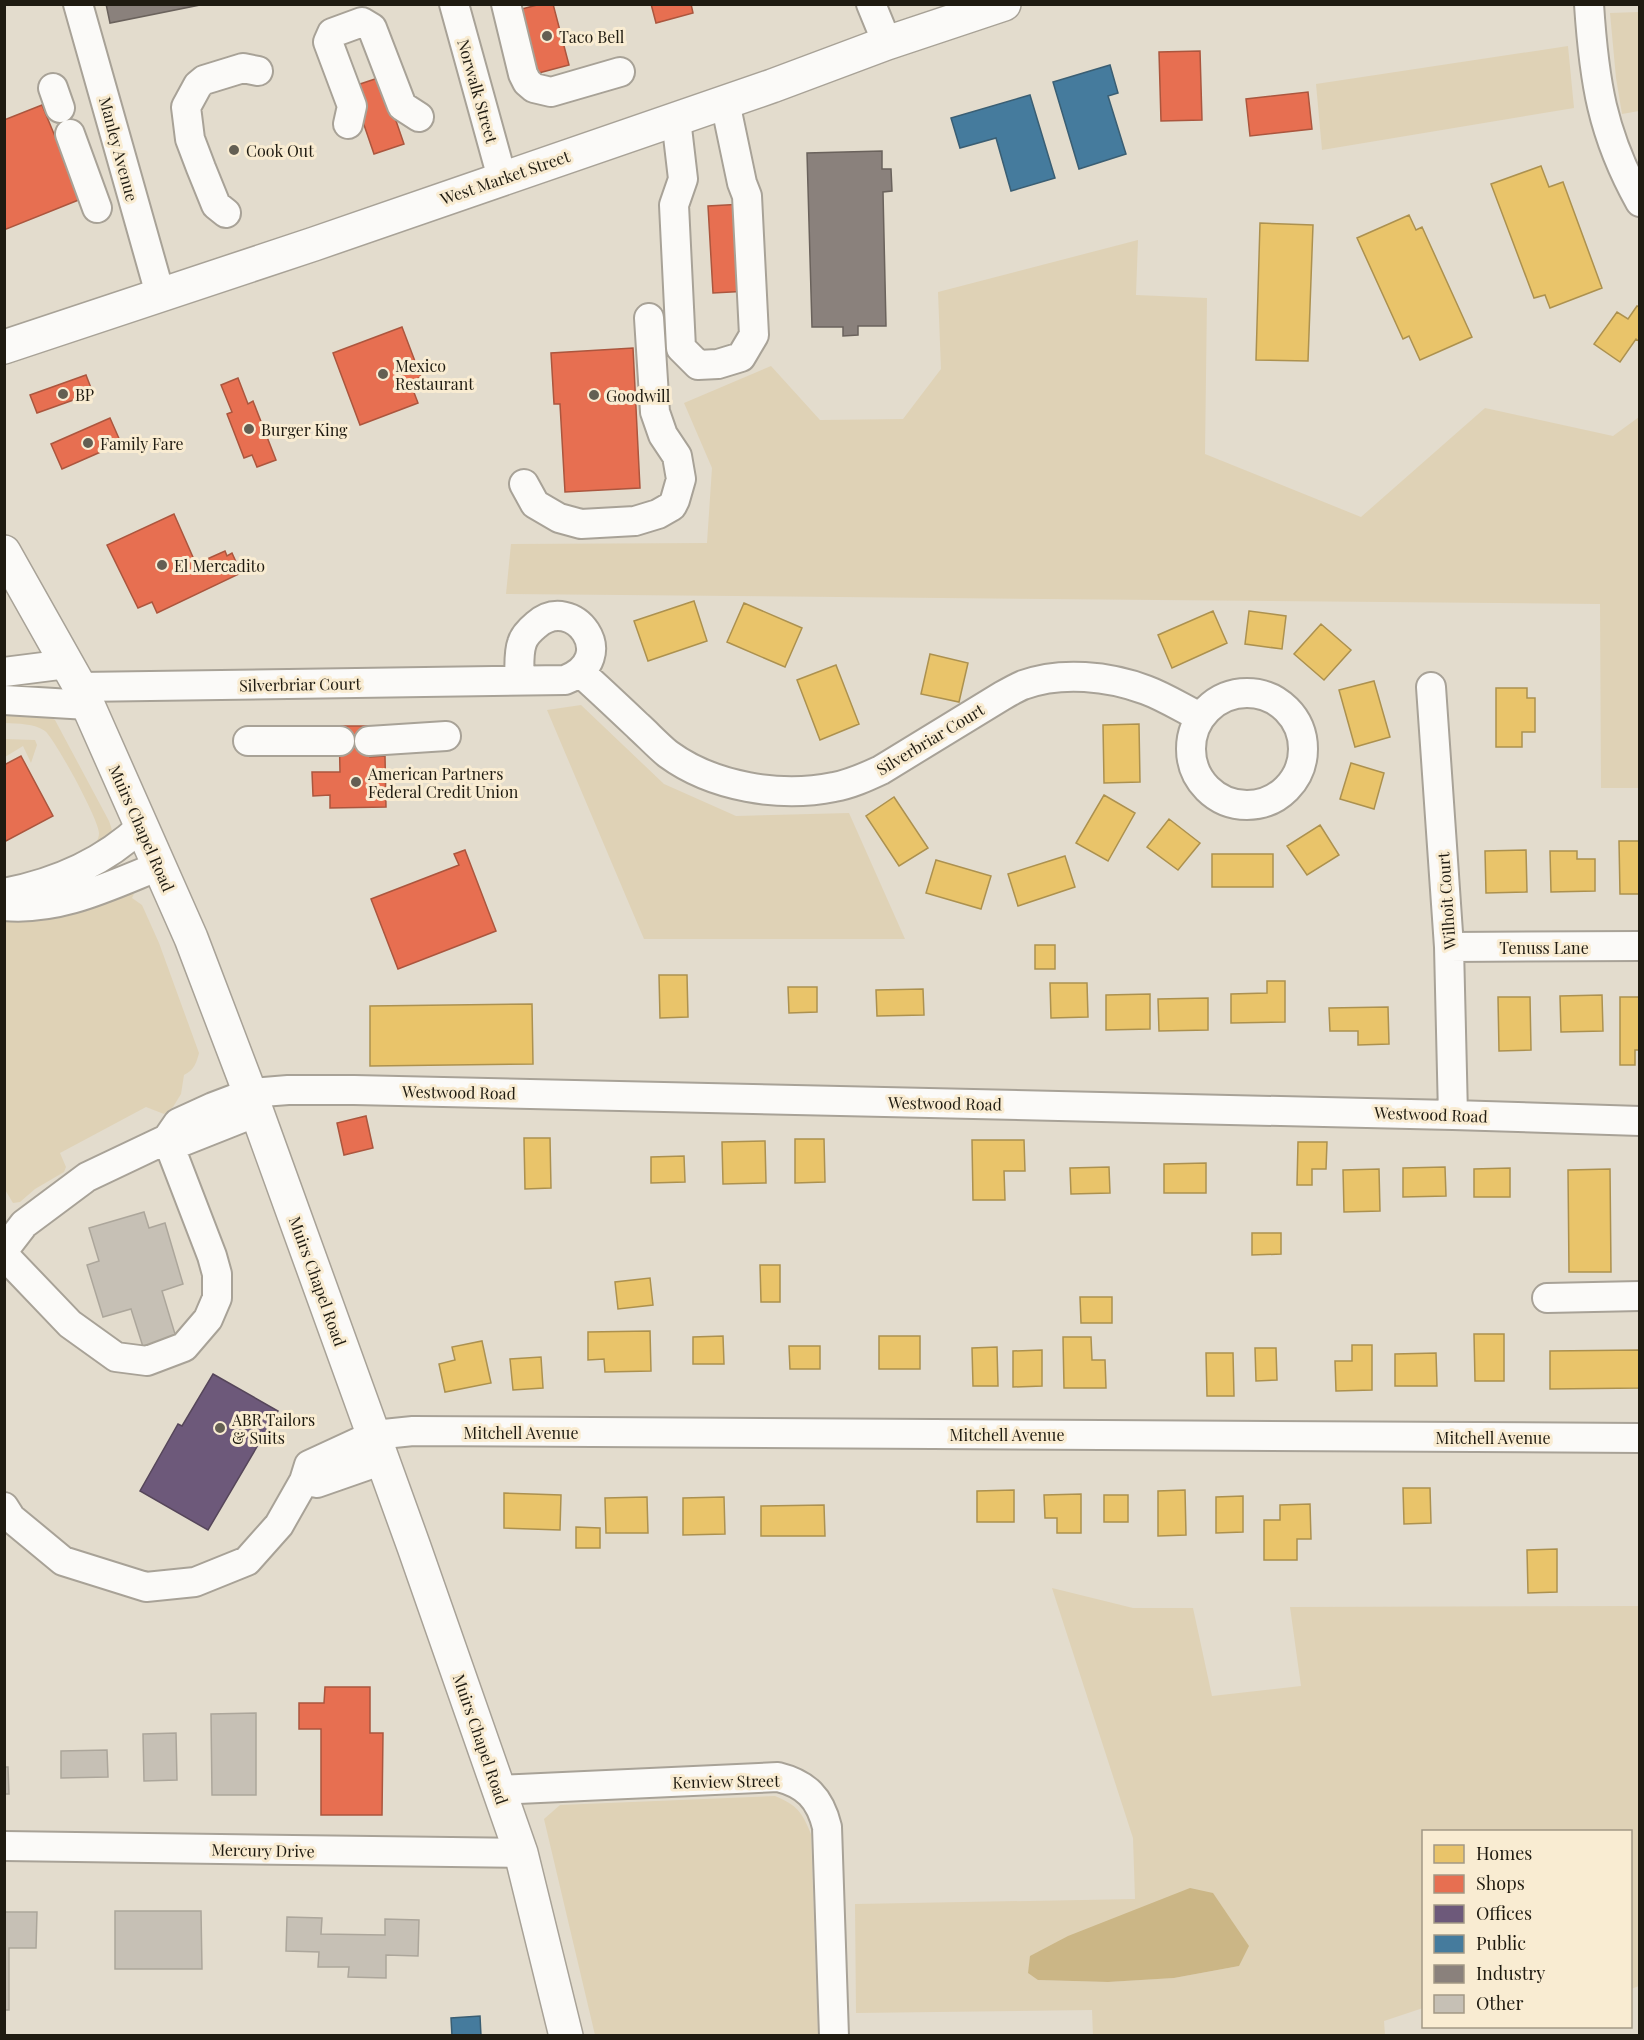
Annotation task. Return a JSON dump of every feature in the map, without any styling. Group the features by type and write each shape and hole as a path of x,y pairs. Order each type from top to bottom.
{"main road":[{"name":"West Market Street","path":"4,347 314,244 725,102 887,43 1005,4"},
{"name":"Muirs Chapel Road","path":"4,552 79,685 191,938 254,1102 521,1853 566,2036"}],"street":[{"name":"Manley Avenue","path":"78,4 160,294"},
{"name":"Norwalk Street","path":"454,4 502,178"},
{"path":"506,4 524,74 527,82 534,88 551,92 620,72"},
{"path":"871,4 887,43"},
{"path":"1589,4 1592,57 1606,127 1621,167 1640,202"},
{"path":"348,124 352,106 328,42 332,33 362,22 372,28 402,106 419,117"},
{"path":"226,213 226,198 199,120 204,98 209,91 258,72"},
{"path":"676,119 682,179 674,205 681,348 698,365 718,364 741,357 754,335 747,196 742,183 725,102"},
{"path":"70,134 97,208"},
{"path":"524,484 535,504 559,518 581,524 635,521 658,514 672,506 681,479 677,456 663,435 655,412 649,318"},
{"path":"519,680 522,642 529,630 539,622 552,617 565,616 577,621 586,631 591,643 591,654 581,673"},
{"path":"4,672 79,685"},
{"name":"Silverbriar Court","path":"79,685 565,680 581,673 668,753 689,766 721,781 743,787 780,790 836,787 860,779 881,770 1002,696 1023,685 1045,679 1079,677 1106,679 1147,690 1200,717"},
{"path":"4,700 79,685"},
{"name":"Wilhoit Court","path":"1431,687 1449,947 1453,1114"},
{"path":"369,741 446,736"},
{"path":"248,741 340,741"},
{"path":"4,893 51,882 76,871 120,846 142,826"},
{"path":"4,906 33,907 57,903 88,895 159,866"},
{"name":"Tenuss Lane","path":"1449,947 1640,946"},
{"name":"Westwood Road","path":"167,1139 178,1124 213,1107 254,1102 288,1090 354,1089 1453,1114 1640,1121"},
{"path":"167,1139 212,1256 217,1274 218,1298 208,1319 184,1347 147,1360 116,1357 70,1324 6,1247 24,1224 87,1177 167,1139"},
{"path":"1547,1298 1640,1296"},
{"name":"Mitchell Avenue","path":"4,1507 11,1518 63,1561 146,1587 195,1582 247,1562 279,1525 304,1480 309,1465 378,1447 413,1431 1640,1438"},
{"name":"Kenview Street","path":"499,1790 778,1778 794,1781 807,1790 824,1813 827,1827 834,2036"},
{"name":"Mercury Drive","path":"4,1846 521,1853"}],"shaded area":[{"path":"1639,12 1639,111 1622,114 1610,13"},
{"path":"1568,46 1574,108 1322,150 1316,84"},
{"path":"1138,240 1136,295 1207,298 1205,454 1361,517 1485,408 1613,436 1639,417 1639,788 1601,788 1600,604 506,594 511,544 707,543 712,468 684,403 771,366 820,420 903,419 941,369 938,292"},
{"path":"581,705 664,784 736,816 849,813 905,939 644,939 547,710"},
{"path":"5,713 37,714 55,720 109,821 112,834 104,848 79,864 47,877 5,885 5,878 40,871 91,849 98,840 99,833 85,797 50,737 45,731 36,727 5,723"},
{"path":"5,739 35,740 37,745 31,763 23,746 5,757"},
{"path":"129,893 134,894 132,898 142,905 159,943 199,1053 197,1060 192,1069 184,1075 181,1094 173,1107 164,1114 146,1107 60,1153 66,1167 64,1172 35,1189 20,1202 13,1203 4,1188 4,918"},
{"path":"1052,1588 1133,1608 1193,1608 1212,1696 1301,1686 1290,1607 1639,1606 1639,1986 1632,1989 1632,1830 1422,1830 1422,2008 1384,2021 1385,2035 1093,2036 1092,2010 856,2013 855,1904 1135,1899 1133,1838","holes":["1239,1966 1174,1978 1108,1982 1038,1980"]},
{"path":"775,1796 798,1810 811,1834 818,2035 595,2035 544,1819 560,1805"},
{"path":"1190,1888 1213,1893 1249,1946 1239,1966 1174,1978 1108,1982 1038,1980 1028,1973 1030,1956 1068,1936"}],"building: Homes":[{"path":"1541,166 1549,187 1563,182 1602,288 1550,308 1545,295 1534,298 1491,184"},
{"path":"1409,215 1416,230 1422,227 1472,337 1420,360 1409,336 1403,339 1357,238"},
{"path":"1260,223 1313,225 1308,361 1256,360"},
{"path":"1637,306 1640,307 1640,342 1636,339 1620,362 1594,344 1617,312 1628,319"},
{"path":"694,601 707,641 648,661 634,621"},
{"path":"744,603 802,628 785,667 727,642"},
{"path":"1213,611 1227,643 1172,668 1158,635"},
{"path":"1249,611 1286,616 1282,649 1245,644"},
{"path":"1321,624 1351,650 1324,680 1294,654"},
{"path":"930,654 968,663 959,702 921,694"},
{"path":"836,665 859,724 820,740 797,680"},
{"path":"1374,681 1390,737 1355,747 1339,690"},
{"path":"1496,688 1527,688 1527,698 1535,698 1535,732 1522,732 1522,747 1496,747"},
{"path":"1139,724 1140,782 1104,783 1103,725"},
{"path":"1351,763 1384,773 1374,809 1340,799"},
{"path":"1104,795 1135,813 1108,861 1076,843"},
{"path":"894,797 928,848 899,866 866,816"},
{"path":"1169,819 1200,843 1178,870 1147,847"},
{"path":"1320,825 1339,855 1307,875 1287,846"},
{"path":"1619,841 1640,841 1640,894 1620,894"},
{"path":"1526,850 1527,892 1486,893 1485,851"},
{"path":"1550,851 1577,851 1577,859 1595,859 1595,891 1551,892"},
{"path":"1212,854 1273,854 1273,887 1212,887"},
{"path":"1065,856 1075,887 1018,906 1008,874"},
{"path":"936,860 991,876 981,909 926,893"},
{"path":"1035,945 1055,945 1055,969 1035,969"},
{"path":"659,975 687,975 688,1017 660,1018"},
{"path":"1267,981 1285,981 1285,1022 1231,1023 1231,994 1267,993"},
{"path":"1050,983 1087,983 1088,1017 1051,1018"},
{"path":"788,987 817,987 817,1012 789,1013"},
{"path":"923,989 924,1015 877,1016 876,990"},
{"path":"1150,994 1150,1029 1106,1030 1106,995"},
{"path":"1602,995 1603,1031 1561,1032 1560,996"},
{"path":"1498,997 1530,997 1531,1050 1499,1051"},
{"path":"1620,997 1640,997 1640,1050 1635,1050 1635,1065 1620,1065"},
{"path":"1208,998 1208,1030 1159,1031 1158,999"},
{"path":"532,1004 533,1064 370,1066 370,1006"},
{"path":"1388,1007 1389,1044 1358,1045 1358,1031 1330,1031 1329,1008"},
{"path":"524,1138 550,1138 551,1188 525,1189"},
{"path":"795,1139 824,1139 825,1182 795,1183"},
{"path":"972,1140 1024,1140 1025,1171 1004,1171 1005,1200 973,1200"},
{"path":"765,1141 766,1183 723,1184 722,1142"},
{"path":"1298,1142 1327,1142 1326,1169 1312,1169 1312,1185 1297,1185"},
{"path":"684,1156 685,1182 651,1183 651,1157"},
{"path":"1206,1163 1206,1193 1164,1193 1164,1164"},
{"path":"1109,1167 1110,1193 1071,1194 1070,1168"},
{"path":"1445,1167 1446,1196 1403,1197 1403,1168"},
{"path":"1510,1168 1510,1197 1474,1197 1474,1169"},
{"path":"1379,1169 1380,1211 1344,1212 1343,1170"},
{"path":"1610,1169 1611,1272 1569,1272 1568,1170"},
{"path":"1252,1233 1281,1233 1281,1254 1252,1255"},
{"path":"760,1265 780,1265 780,1302 761,1302"},
{"path":"650,1278 653,1305 618,1309 615,1282"},
{"path":"1080,1297 1112,1297 1112,1323 1081,1323"},
{"path":"650,1331 651,1371 605,1372 604,1359 588,1360 588,1332"},
{"path":"1474,1334 1504,1334 1504,1381 1475,1381"},
{"path":"723,1336 724,1364 693,1364 693,1337"},
{"path":"879,1336 920,1336 920,1369 879,1369"},
{"path":"1063,1337 1091,1337 1092,1360 1105,1360 1106,1388 1064,1388"},
{"path":"482,1341 491,1383 445,1392 439,1364 455,1360 452,1347"},
{"path":"1352,1345 1372,1345 1372,1390 1336,1391 1335,1361 1352,1361"},
{"path":"789,1346 820,1346 820,1369 790,1369"},
{"path":"997,1347 998,1386 973,1386 972,1348"},
{"path":"1255,1348 1276,1348 1277,1380 1256,1381"},
{"path":"1042,1350 1042,1386 1013,1387 1013,1351"},
{"path":"1640,1350 1640,1388 1550,1389 1550,1351"},
{"path":"1206,1353 1233,1353 1234,1396 1207,1396"},
{"path":"1436,1353 1437,1386 1395,1386 1395,1354"},
{"path":"541,1357 543,1388 513,1390 510,1359"},
{"path":"1403,1488 1430,1488 1431,1523 1404,1524"},
{"path":"1014,1490 1014,1522 977,1522 977,1491"},
{"path":"1185,1490 1186,1535 1158,1536 1158,1491"},
{"path":"504,1493 561,1495 560,1530 504,1528"},
{"path":"1081,1494 1081,1533 1057,1533 1057,1518 1045,1518 1044,1495"},
{"path":"1104,1495 1128,1495 1128,1522 1104,1522"},
{"path":"1243,1496 1243,1532 1216,1533 1216,1497"},
{"path":"647,1497 648,1533 606,1533 605,1498"},
{"path":"724,1497 725,1534 683,1535 683,1498"},
{"path":"1310,1504 1311,1539 1297,1539 1297,1560 1264,1560 1264,1520 1280,1520 1280,1505"},
{"path":"824,1505 825,1536 761,1536 761,1506"},
{"path":"576,1527 600,1528 600,1548 576,1548"},
{"path":"1557,1549 1557,1592 1528,1593 1527,1550"}],"building: Shops":[{"path":"541,4 553,4 569,65 531,75 514,11"},
{"path":"651,4 691,4 693,13 656,23"},
{"path":"1200,51 1202,120 1161,121 1159,52"},
{"path":"381,77 404,144 374,154 351,87"},
{"path":"1308,92 1312,129 1250,136 1246,99"},
{"path":"42,105 81,199 4,230 4,120"},
{"path":"744,204 749,291 713,293 708,206"},
{"path":"402,327 421,377 410,382 418,403 360,425 333,353"},
{"path":"633,348 640,488 565,492 560,404 554,404 551,353"},
{"path":"86,375 93,393 37,413 30,395"},
{"path":"238,378 248,404 253,401 276,460 257,467 252,455 244,458 227,414 232,412 221,385"},
{"path":"110,418 121,443 62,469 51,444"},
{"path":"174,514 196,564 225,551 227,556 232,553 241,573 157,613 152,602 138,608 107,545"},
{"path":"339,726 369,726 370,757 385,756 386,807 330,808 330,795 313,796 312,772 340,772"},
{"path":"21,756 53,816 4,842 4,765"},
{"path":"465,850 496,931 398,969 371,899 459,865 454,854"},
{"path":"366,1116 373,1148 344,1155 337,1123"},
{"path":"325,1687 370,1687 370,1733 383,1733 382,1815 321,1815 321,1729 299,1729 299,1703 324,1703"}],"building: Offices":[{"path":"213,1374 278,1411 208,1530 140,1491 178,1424 182,1426"}],"building: Public":[{"path":"1110,65 1118,93 1108,96 1126,154 1079,169 1053,82"},
{"path":"1030,95 1055,178 1011,191 996,138 960,148 951,118"},
{"path":"480,2016 481,2036 452,2036 451,2018"}],"building: Industry":[{"path":"106,4 205,4 110,23"},
{"path":"882,151 882,169 891,169 892,191 883,192 886,326 858,326 858,335 843,336 843,327 812,327 807,153"}],"building: Other":[{"path":"144,1212 149,1228 165,1223 183,1284 162,1291 178,1344 145,1353 131,1309 103,1317 87,1265 99,1261 89,1228"},
{"path":"256,1713 256,1795 212,1795 211,1714"},
{"path":"176,1733 177,1780 144,1781 143,1734"},
{"path":"107,1750 108,1777 61,1778 61,1751"},
{"path":"4,1767 8,1767 9,1794 4,1794"},
{"path":"115,1911 201,1911 202,1969 115,1969"},
{"path":"4,1912 37,1912 36,1948 9,1948 9,2010 4,2010"},
{"path":"287,1917 322,1918 321,1934 385,1935 385,1919 419,1920 418,1956 386,1955 386,1978 348,1977 349,1967 318,1967 319,1952 286,1951"}],"place":[{"name":"Taco Bell","path":"547,36"},
{"name":"Cook Out","path":"234,150"},
{"name":"Mexico Restaurant","path":"383,374"},
{"name":"BP","path":"63,394"},
{"name":"Goodwill","path":"594,395"},
{"name":"Burger King","path":"249,429"},
{"name":"Family Fare","path":"88,443"},
{"name":"El Mercadito","path":"162,565"},
{"name":"American Partners Federal Credit Union","path":"356,782"},
{"name":"ABR Tailors & Suits","path":"220,1428"}]}
